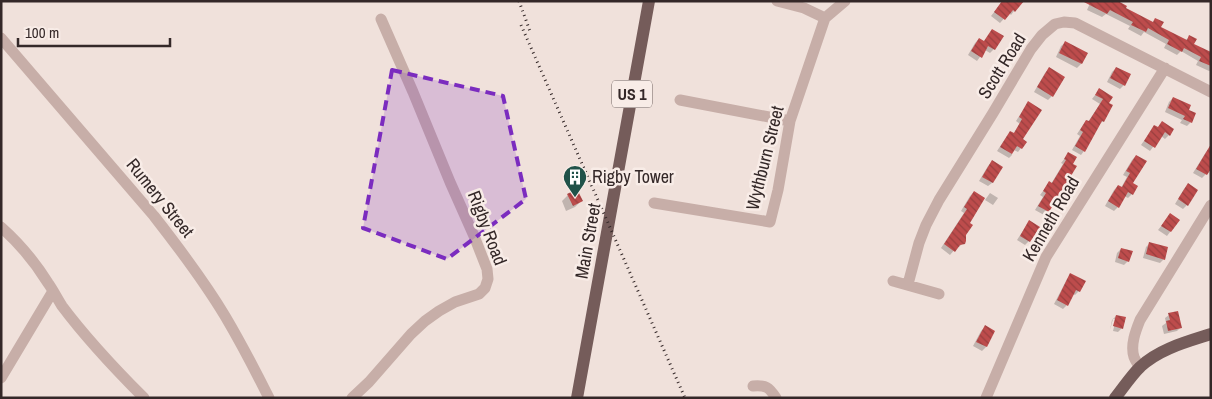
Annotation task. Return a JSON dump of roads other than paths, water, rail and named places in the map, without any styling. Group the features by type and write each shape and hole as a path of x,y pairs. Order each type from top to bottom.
{"main road":[{"name":"Main Street","path":"577,398 649,1"},
{"path":"1115,398 1140,368 1158,354 1211,334"}],"street":[{"path":"777,1 804,8 825,18 845,1"},
{"name":"Wythburn Street","path":"654,203 770,222 778,190 790,121 825,18"},
{"name":"Rigby Road","path":"352,398 425,321 455,302 479,294 485,288 488,279 486,268 474,236 381,19"},
{"name":"Scott Road","path":"908,284 919,243 935,208 1026,57 1042,35 1055,24 1064,22 1076,23 1211,92"},
{"name":"Rumery Street","path":"1,38 154,216 176,245 225,316 269,398"},
{"name":"Kenneth Road","path":"986,398 1046,257 1165,68"},
{"path":"680,100 790,121"},
{"path":"1140,368 1133,351 1134,337 1140,320 1211,205"},
{"path":"1,226 17,242 47,282 62,306 142,397"},
{"path":"893,281 939,294"},
{"path":"1,378 53,291"},
{"path":"753,386 762,385 771,389 776,398"}],"railway":[{"path":"519,1 531,34"},
{"path":"521,25 685,398"}],"place":[{"name":"Rigby Tower","path":"575,198"}]}
